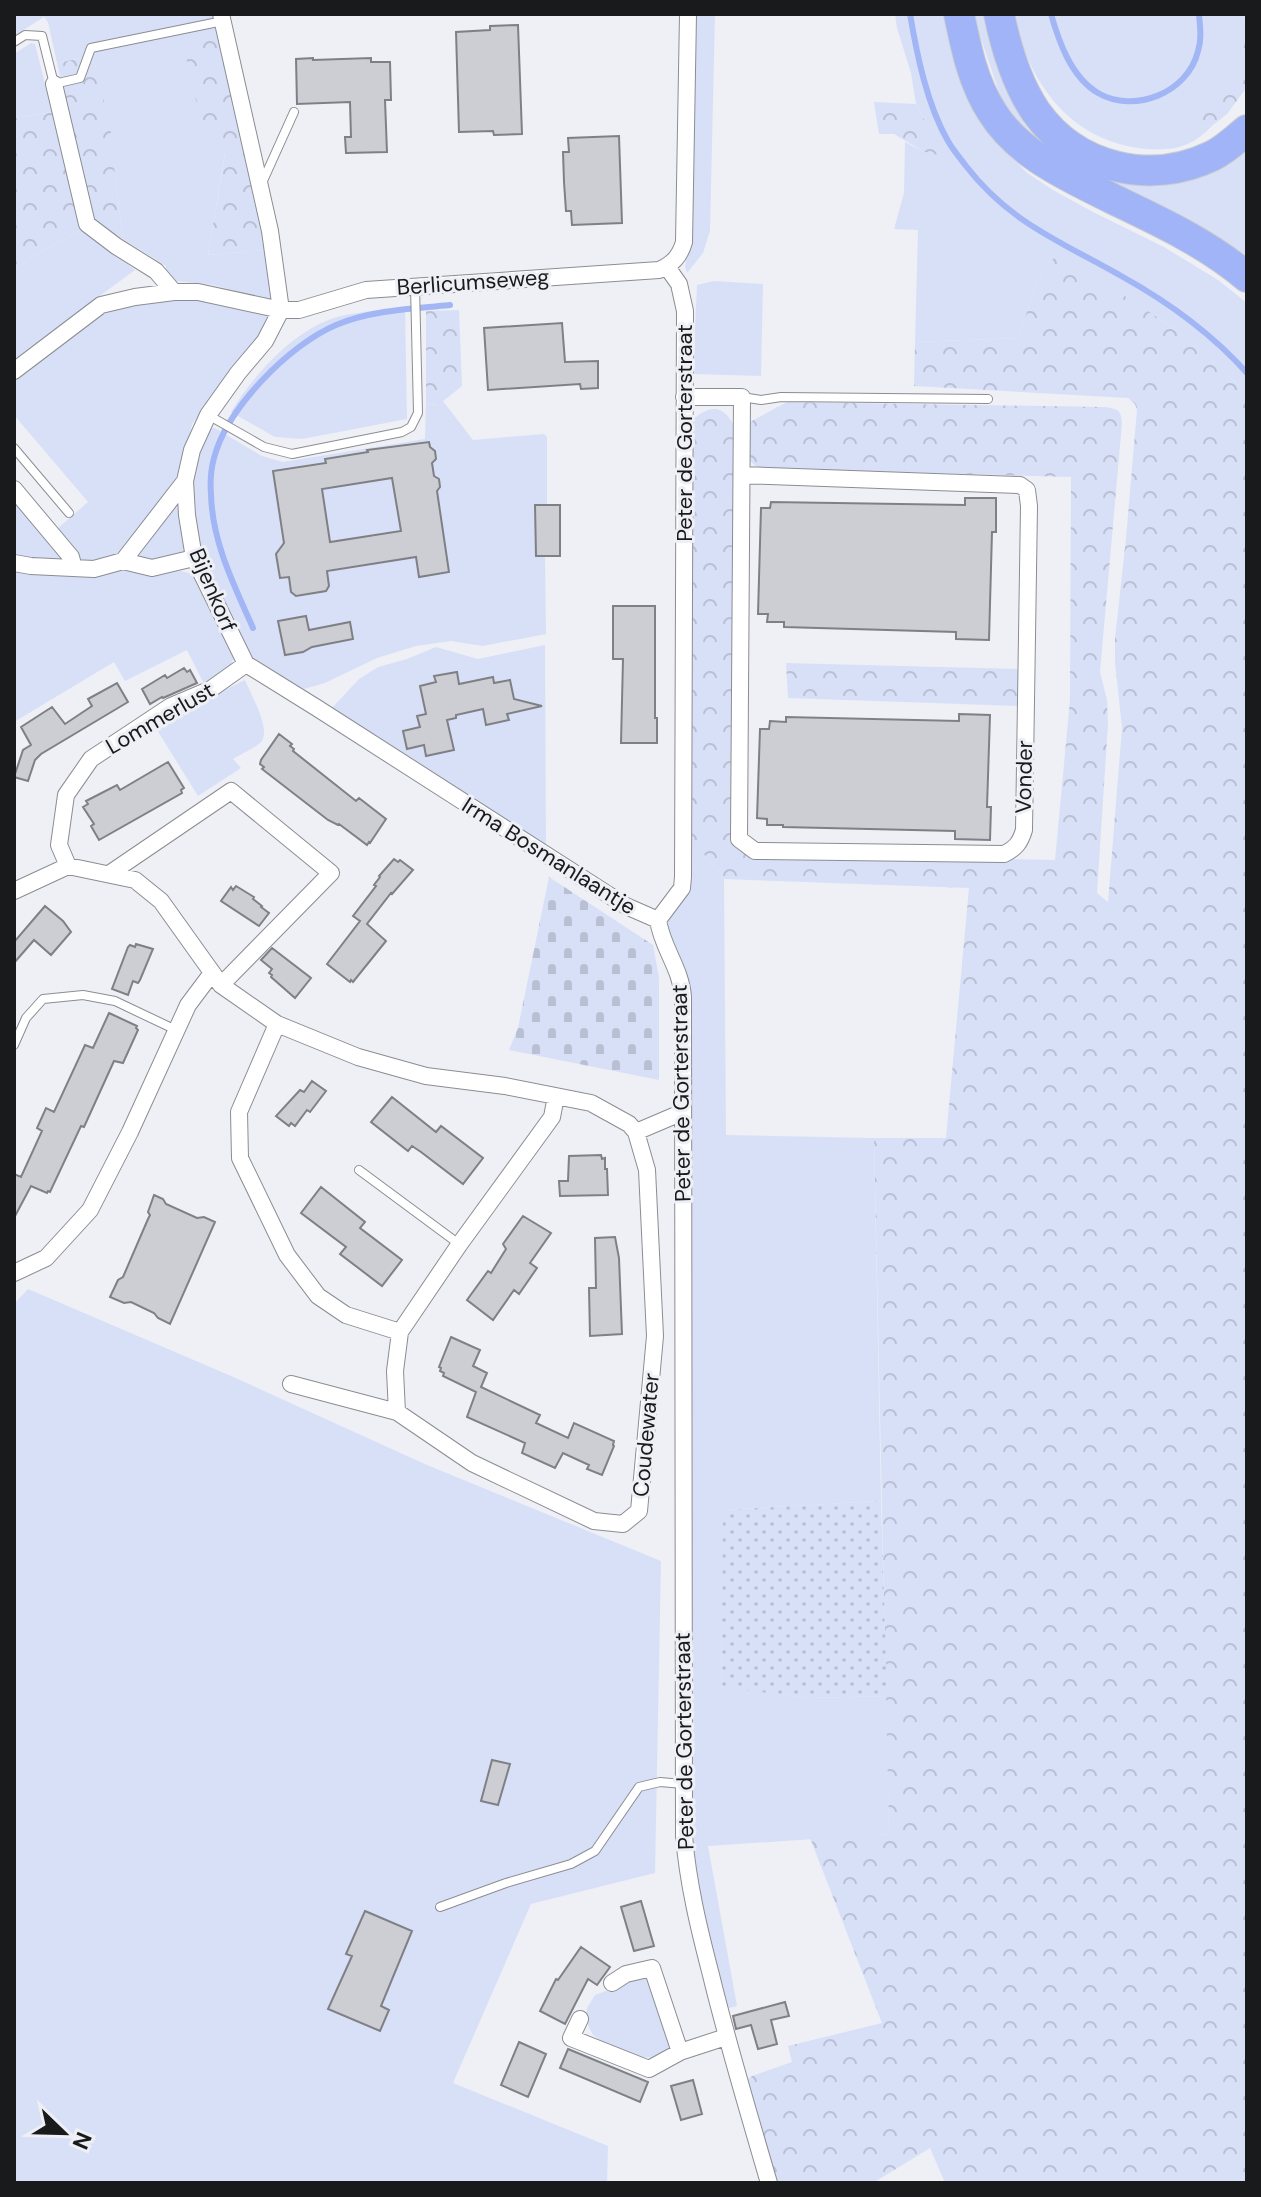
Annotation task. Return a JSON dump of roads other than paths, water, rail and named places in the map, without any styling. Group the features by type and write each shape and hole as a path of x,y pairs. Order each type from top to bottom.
{"highway":[{"path":"959,14 976,82 993,114 1013,137 1061,172 1175,230 1230,263 1247,277"},
{"path":"999,14 1022,89 1036,112 1050,130 1088,156 1126,169 1146,172 1172,169 1214,156 1247,130"}],"street":[{"path":"667,267 681,252 684,242 688,14"},
{"path":"14,371 101,305 135,297 198,292 281,310 270,231 222,17"},
{"path":"54,84 87,224 156,271 174,292"},
{"name":"Berlicumseweg","path":"281,310 299,310 366,290 416,291 667,267"},
{"name":"Peter de Gorterstraat","path":"667,267 679,284 685,311 683,877 682,888 658,920 682,985 683,1784 687,1872 726,2037 769,2183"},
{"name":"Bijenkorf","path":"246,664 194,558 185,481 192,450 238,373 265,341 281,310"},
{"path":"684,397 742,397"},
{"name":"Vonder","path":"742,397 739,839 755,851 1004,854 1012,850 1020,843 1024,830 1027,490 1020,485 742,475"},
{"path":"123,561 185,481"},
{"path":"14,489 71,557 74,568"},
{"path":"14,563 94,569 123,561 152,568 194,558"},
{"name":"Irma Bosmanlaantje","path":"246,664 626,906 658,920"},
{"name":"Lommerlust","path":"68,866 59,845 66,795 91,759 171,706 211,689 246,664"},
{"path":"14,1273 46,1258 90,1210 130,1132 188,1005 331,873 231,791 109,874"},
{"path":"14,891 68,866 135,880 161,901 216,979 277,1024 358,1057 426,1076 505,1086 591,1103 629,1124 636,1132 683,1112"},
{"path":"277,1024 239,1112 240,1158 287,1255 318,1296 346,1315 400,1332"},
{"path":"397,1412 395,1371 400,1332 552,1117 556,1096"},
{"name":"Coudewater","path":"291,1384 397,1412 472,1463 594,1521 623,1524 639,1511 655,1336 647,1170 636,1132"},
{"path":"612,1983 626,1974 652,1968 680,2052"},
{"path":"580,2019 571,2038 649,2069 680,2052 726,2037"}],"lane":[{"path":"14,42 25,35 42,36 54,84 80,78 91,48 222,17"},
{"path":"260,188 294,112"},
{"path":"213,418 264,447 292,454 402,432 411,427 418,413 416,291"},
{"path":"742,397 761,400 781,397 988,399"},
{"path":"14,448 69,513"},
{"path":"14,1045 26,1018 43,999 83,995 115,1001 176,1030"},
{"path":"359,1170 459,1245"},
{"path":"440,1907 571,1864 595,1851 639,1787 660,1782 683,1784"}],"waterway":[{"path":"910,14 934,112 954,151 983,186 1038,230 1173,308 1219,345 1247,373"},
{"path":"1051,14 1062,47 1080,78 1098,93 1127,101 1158,96 1183,78 1192,66 1199,46 1199,14"},
{"path":"253,628 225,563 212,512 213,462 232,419 262,380 318,334 363,316 450,305"}]}
